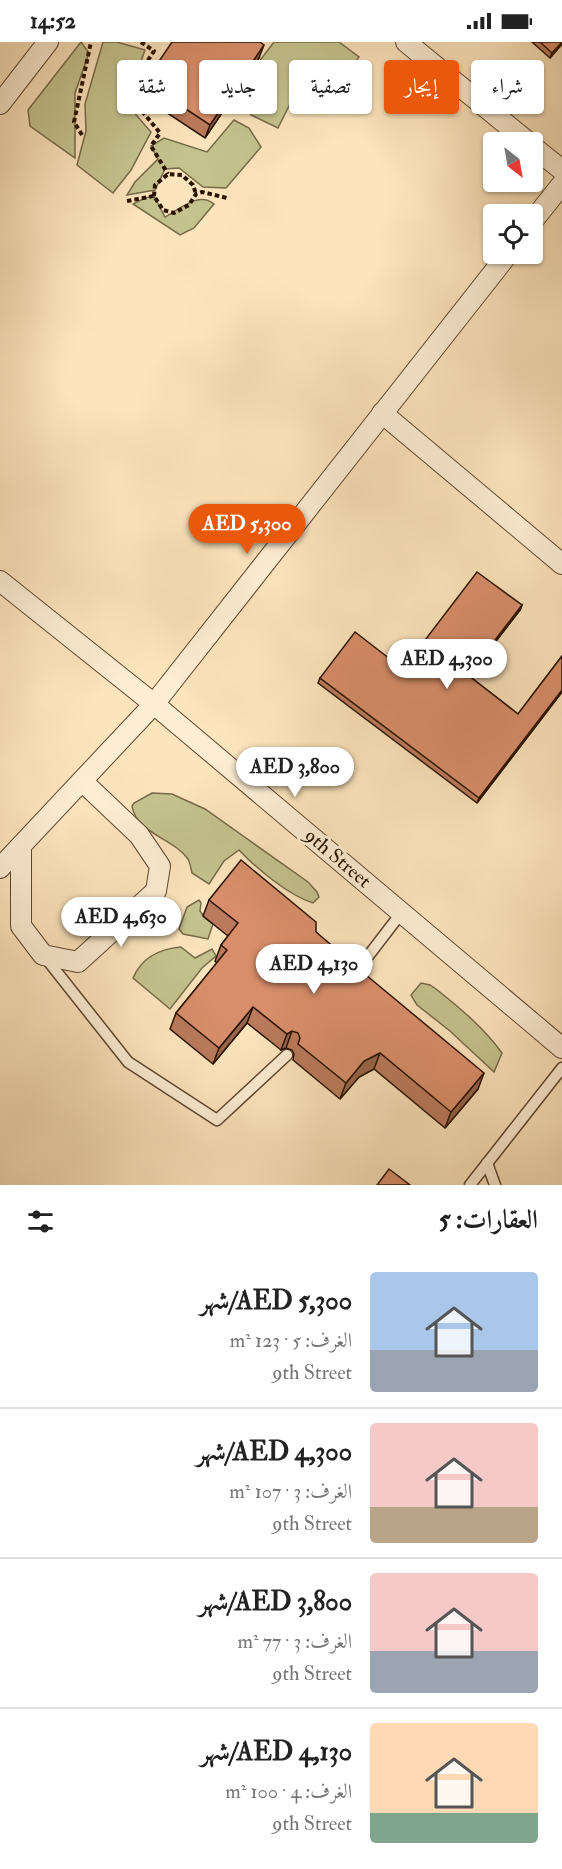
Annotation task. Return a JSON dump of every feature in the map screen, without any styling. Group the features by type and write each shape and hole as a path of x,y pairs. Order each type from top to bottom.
{"street":[{"path":"0,104 48,42"},
{"path":"406,42 516,132"},
{"path":"543,155 562,170"},
{"path":"543,208 562,184"},
{"path":"0,868 154,704 499,264"},
{"path":"382,414 562,564"},
{"name":"9th Street","path":"0,580 154,704 562,1048"},
{"path":"21,846 21,926 43,955 78,962 156,891 160,866 139,835 82,781"}],"lane":[{"path":"349,981 402,912"},
{"path":"43,955 128,1062 217,1120 287,1055"},
{"path":"470,1185 562,1068"},
{"path":"488,1163 495,1185"}],"path":[{"path":"82,135 74,122 91,42"},
{"path":"141,42 154,51 135,80 142,111 160,133 151,146 168,174"},
{"path":"196,194 193,185 182,175 168,174 155,185 153,196 163,210 174,213 189,205 196,194 202,192 227,198"},
{"path":"127,201 153,196"}],"shaded area":[{"path":"81,42 89,53 75,93 75,158 30,126 28,110"},
{"path":"103,42 117,42 145,50 141,60 117,60 117,114 135,114 151,132 131,170 113,193 77,165 86,131 85,104"},
{"path":"274,42 339,42 359,57 357,60 289,60 289,106 278,128 251,114 277,114 277,60 260,60"},
{"path":"234,120 249,128 261,147 226,188 203,187 179,168 165,169 155,190 127,195 135,182 158,159 151,146 164,138 207,152"},
{"path":"154,196 165,217 196,200 208,200 214,204 194,228 180,235 133,204"},
{"path":"152,793 172,794 205,809 308,882 319,897 313,903 293,894 263,873 239,850 224,861 209,884 192,873 188,859 181,852 140,823 132,806"},
{"path":"199,900 200,911 213,924 208,939 183,934 179,929 187,907"},
{"path":"181,947 195,958 212,949 216,956 202,968 170,1009 133,978 141,965 152,955"},
{"path":"421,983 436,989 480,1027 495,1044 502,1053 494,1072 450,1031 417,1005 411,995"}],"building":[{"path":"172,42 260,42 264,45 254,60 199,60 199,114 217,114 210,125 187,110 187,60 160,60"},
{"path":"540,42 562,42 552,53"},
{"path":"477,572 522,605 468,675 518,714 562,656 562,690 479,798 320,678 355,632 403,669"},
{"path":"241,860 316,922 316,932 349,960 347,964 350,970 354,972 360,970 484,1073 451,1112 380,1053 364,1061 346,1083 298,1044 300,1038 298,1033 292,1031 287,1034 253,1007 219,1048 176,1013 227,950 221,945 238,923 209,900"},
{"path":"389,1169 410,1185 377,1185"}]}
